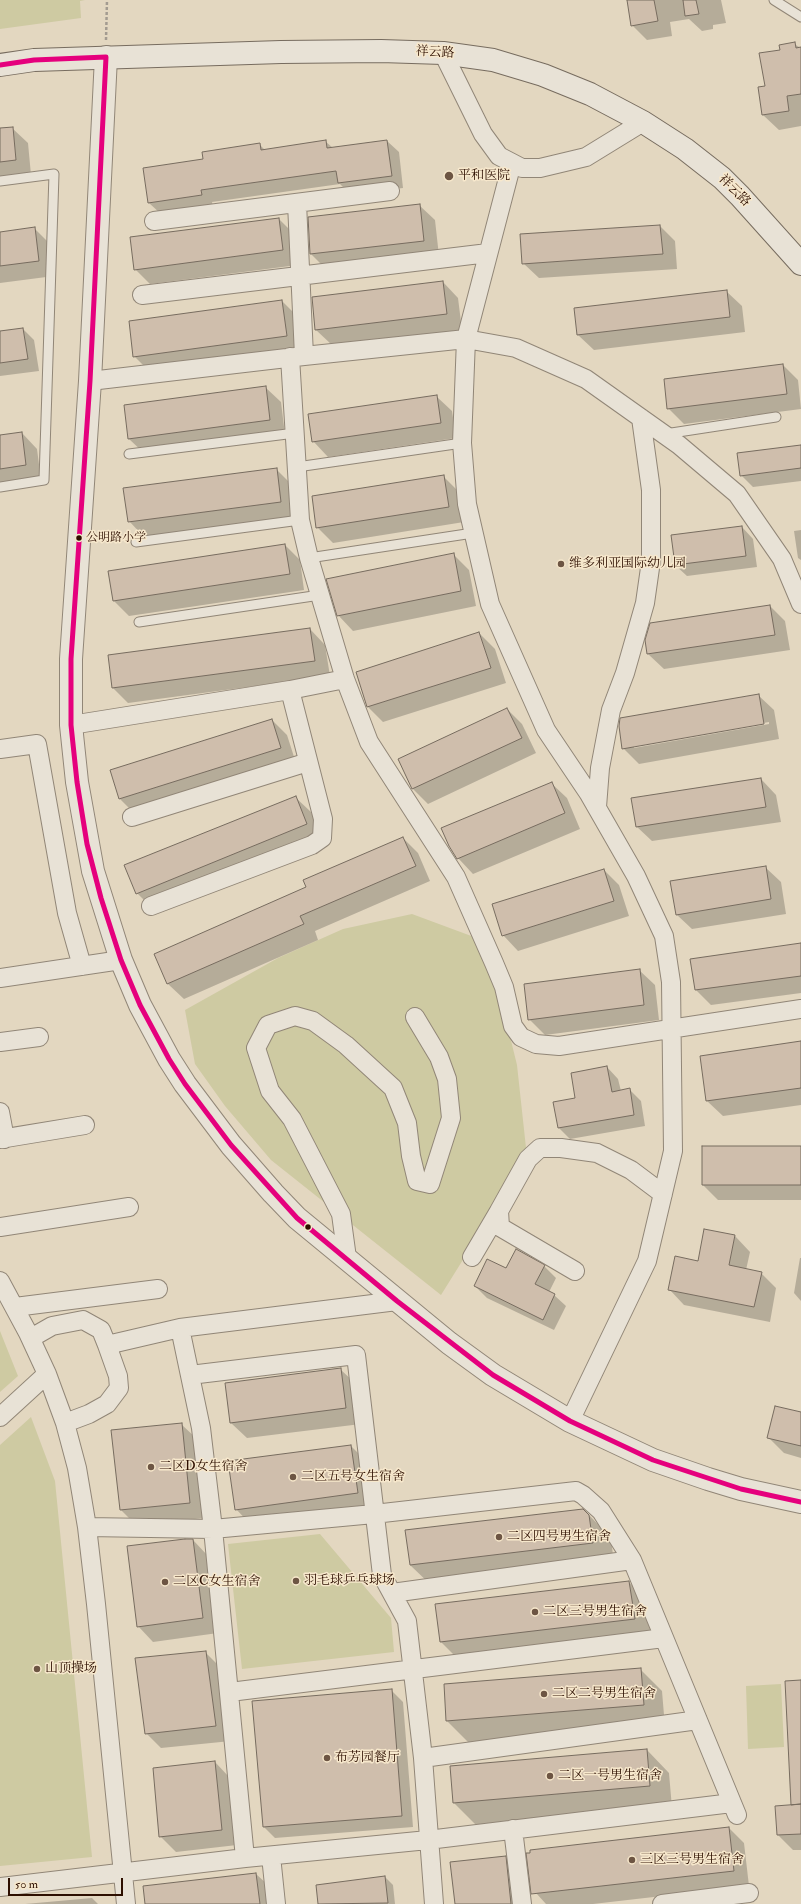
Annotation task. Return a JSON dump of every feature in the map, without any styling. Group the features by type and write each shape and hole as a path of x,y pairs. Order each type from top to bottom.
{"street":[{"name":"祥云路","path":"0,65 34,60 106,57 381,51 442,53 493,60 543,75 590,94 643,122 685,149 722,178 801,264"},
{"path":"442,53 483,134 499,156 522,168 540,168 586,157 643,122"},
{"path":"106,57 90,382 71,659 71,725 77,782 89,851 101,898 121,960 140,1005 169,1059 202,1108 231,1145 272,1192 298,1218 397,1301 493,1375 570,1421 653,1460 741,1489 801,1502"},
{"path":"512,163 466,339 462,443 467,504 490,604 546,730 597,807 636,876 664,936 671,982 673,1151 648,1261 570,1421"},
{"path":"154,221 390,191"},
{"path":"297,203 300,276 295,432 300,520 309,558 345,679 369,742 456,877 504,987 512,1026 521,1037 536,1044 560,1046 801,1009"},
{"path":"142,295 488,253"},
{"path":"90,382 297,357 466,339 516,348 586,379 679,445 737,494 782,558 801,604"},
{"path":"597,807 600,768 611,710 625,673 645,603 651,561 651,490 641,418"},
{"path":"71,725 290,690 345,679"},
{"path":"151,906 312,845 322,838 323,818 290,690"},
{"path":"0,749 37,744 66,905 82,966"},
{"path":"132,817 308,762"},
{"path":"0,978 121,960"},
{"path":"347,1258 341,1214 292,1119 270,1091 256,1048 268,1025 295,1016 313,1021 346,1045 393,1088 407,1123 411,1156 417,1181 430,1184 451,1118 447,1079 439,1057 415,1017"},
{"path":"0,1042 39,1037"},
{"path":"0,1112 2,1139 85,1125"},
{"path":"472,1257 528,1159 540,1148 561,1148 597,1153 631,1170 663,1194"},
{"path":"0,1227 130,1207"},
{"path":"499,1211 500,1226 575,1271"},
{"path":"0,1281 31,1338 47,1374 65,1423 77,1468 87,1527 126,1904"},
{"path":"15,1307 158,1289"},
{"path":"107,1345 180,1328 397,1301"},
{"path":"31,1338 52,1326 82,1320 101,1330 118,1376 119,1388 107,1404 89,1414 65,1423"},
{"path":"180,1328 201,1428 230,1692 245,1858"},
{"path":"190,1375 356,1355 382,1575 407,1621 414,1668 423,1758 434,1904"},
{"path":"0,1417 47,1374"},
{"path":"0,1887 245,1858 428,1840 512,1829 734,1809 632,1560 601,1511 583,1495 576,1491 374,1514 213,1530 87,1527"},
{"path":"392,1593 632,1560"},
{"path":"230,1692 664,1638"},
{"path":"423,1758 698,1720"},
{"path":"512,1829 522,1904"},
{"path":"271,1856 276,1904"},
{"path":"662,1904 749,1893"}],"lane":[{"path":"774,0 801,17"},
{"path":"0,181 54,174 44,480 0,487"},
{"path":"664,434 776,417"},
{"path":"129,454 295,432"},
{"path":"297,467 462,443"},
{"path":"136,542 300,520"},
{"path":"309,558 474,533"},
{"path":"139,622 320,595"}],"path":[{"path":"106,57 107,0"}],"shaded area":[{"path":"0,0 85,0 80,1 81,18 0,29"},
{"path":"412,914 474,937 501,1000 517,1065 527,1157 441,1295 271,1160 225,1106 195,1064 185,1010 278,958 343,929"},
{"path":"0,1331 18,1376 0,1392"},
{"name":"山顶操场","path":"31,1417 55,1481 92,1857 0,1866 0,1445"},
{"name":"羽毛球乒乓球场","path":"320,1534 391,1618 394,1652 242,1669 228,1544"},
{"path":"781,1684 784,1747 748,1749 746,1686"}],"building":[{"path":"627,0 654,0 658,21 631,26"},
{"path":"683,0 696,0 699,14 685,16"},
{"path":"795,42 796,48 801,47 801,94 787,96 789,111 762,115 758,87 765,86 759,53 780,50 779,45"},
{"path":"13,127 16,160 0,162 0,128"},
{"path":"326,140 327,148 387,140 392,176 338,183 336,171 201,190 202,195 148,203 143,168 203,159 202,152 260,143 261,150"},
{"path":"420,204 424,241 310,254 308,217"},
{"path":"279,218 283,250 134,270 130,237"},
{"path":"660,225 663,254 522,264 520,234"},
{"path":"35,227 39,261 0,266 0,232"},
{"path":"443,281 447,314 315,330 312,297"},
{"path":"727,290 730,317 577,335 574,308"},
{"path":"282,300 287,336 133,357 129,321"},
{"path":"23,328 28,359 0,363 0,331"},
{"path":"783,364 787,394 667,409 664,379"},
{"path":"266,386 270,420 128,439 124,405"},
{"path":"437,395 441,423 312,442 308,414"},
{"path":"22,432 26,465 0,469 0,435"},
{"path":"801,445 801,468 740,476 737,453"},
{"path":"277,468 281,502 128,522 123,488"},
{"path":"444,475 449,507 316,528 312,496"},
{"path":"742,526 746,556 675,565 671,535"},
{"path":"285,544 290,574 113,601 108,571"},
{"path":"454,553 461,591 337,616 326,579"},
{"path":"770,605 775,635 647,654 645,640 650,623"},
{"path":"310,628 315,661 112,688 108,655"},
{"path":"479,632 491,668 367,707 356,672"},
{"path":"759,694 764,724 622,749 619,726 620,718"},
{"path":"507,708 522,738 412,789 398,759"},
{"path":"272,719 281,748 119,799 110,770"},
{"path":"761,778 766,807 636,827 631,798"},
{"path":"552,782 565,813 457,859 441,828"},
{"path":"296,796 307,824 136,894 124,865"},
{"path":"403,837 416,866 300,916 304,924 167,984 154,954 306,887 303,880"},
{"path":"766,866 771,899 676,915 670,881"},
{"path":"604,869 614,901 502,936 492,904"},
{"path":"801,943 801,976 695,990 690,959"},
{"path":"640,969 644,1005 528,1020 524,984"},
{"path":"801,1041 801,1088 706,1101 700,1056"},
{"path":"607,1066 612,1092 630,1088 634,1115 558,1128 553,1102 575,1098 571,1073"},
{"path":"702,1146 801,1146 801,1185 702,1185"},
{"path":"704,1229 735,1235 729,1265 762,1272 754,1307 668,1290 675,1256 698,1261"},
{"path":"516,1249 545,1265 535,1284 555,1294 543,1320 474,1286 487,1259 506,1268"},
{"path":"341,1368 346,1408 230,1423 225,1383"},
{"path":"775,1406 801,1412 801,1446 767,1438"},
{"name":"二区D女生宿舍","path":"182,1423 190,1503 120,1510 111,1430"},
{"name":"二区五号女生宿舍","path":"351,1445 358,1493 235,1510 228,1461"},
{"name":"二区四号男生宿舍","path":"583,1509 589,1515 593,1543 410,1565 405,1530"},
{"name":"二区C女生宿舍","path":"193,1539 203,1618 137,1627 127,1546"},
{"name":"二区三号男生宿舍","path":"629,1581 635,1619 440,1642 435,1604"},
{"path":"206,1651 216,1726 145,1734 135,1658"},
{"name":"二区二号男生宿舍","path":"641,1668 644,1705 446,1721 444,1684"},
{"path":"801,1680 801,1804 791,1805 785,1681"},
{"name":"布芳园餐厅","path":"392,1689 402,1816 263,1827 252,1701"},
{"name":"二区一号男生宿舍","path":"647,1749 650,1786 453,1803 450,1766"},
{"path":"215,1761 222,1830 159,1837 153,1768"},
{"path":"801,1804 801,1834 777,1835 775,1806"},
{"name":"三区三号男生宿舍","path":"729,1827 734,1871 531,1894 526,1853 530,1853 530,1850"},
{"path":"506,1856 511,1904 455,1904 450,1862"},
{"path":"256,1873 260,1904 145,1904 143,1886"},
{"path":"385,1876 388,1903 318,1904 316,1885"}],"transit line":[{"path":"0,65 34,60 106,57 90,381 71,659 71,725 77,782 87,844 101,898 121,960 140,1005 169,1059 185,1084 231,1145 297,1218 397,1301 493,1375 570,1421 653,1460 741,1489 801,1502"}],"place":[{"name":"平和医院","path":"449,176"},
{"name":"公明路小学","path":"79,538"},
{"name":"维多利亚国际幼儿园","path":"561,564"},
{"name":"二区D女生宿舍","path":"151,1467"},
{"name":"二区五号女生宿舍","path":"293,1477"},
{"name":"二区四号男生宿舍","path":"499,1537"},
{"name":"羽毛球乒乓球场","path":"296,1581"},
{"name":"二区C女生宿舍","path":"165,1582"},
{"name":"二区三号男生宿舍","path":"535,1612"},
{"name":"山顶操场","path":"37,1669"},
{"name":"二区二号男生宿舍","path":"544,1694"},
{"name":"布芳园餐厅","path":"327,1758"},
{"name":"二区一号男生宿舍","path":"550,1776"},
{"name":"三区三号男生宿舍","path":"632,1860"}]}
